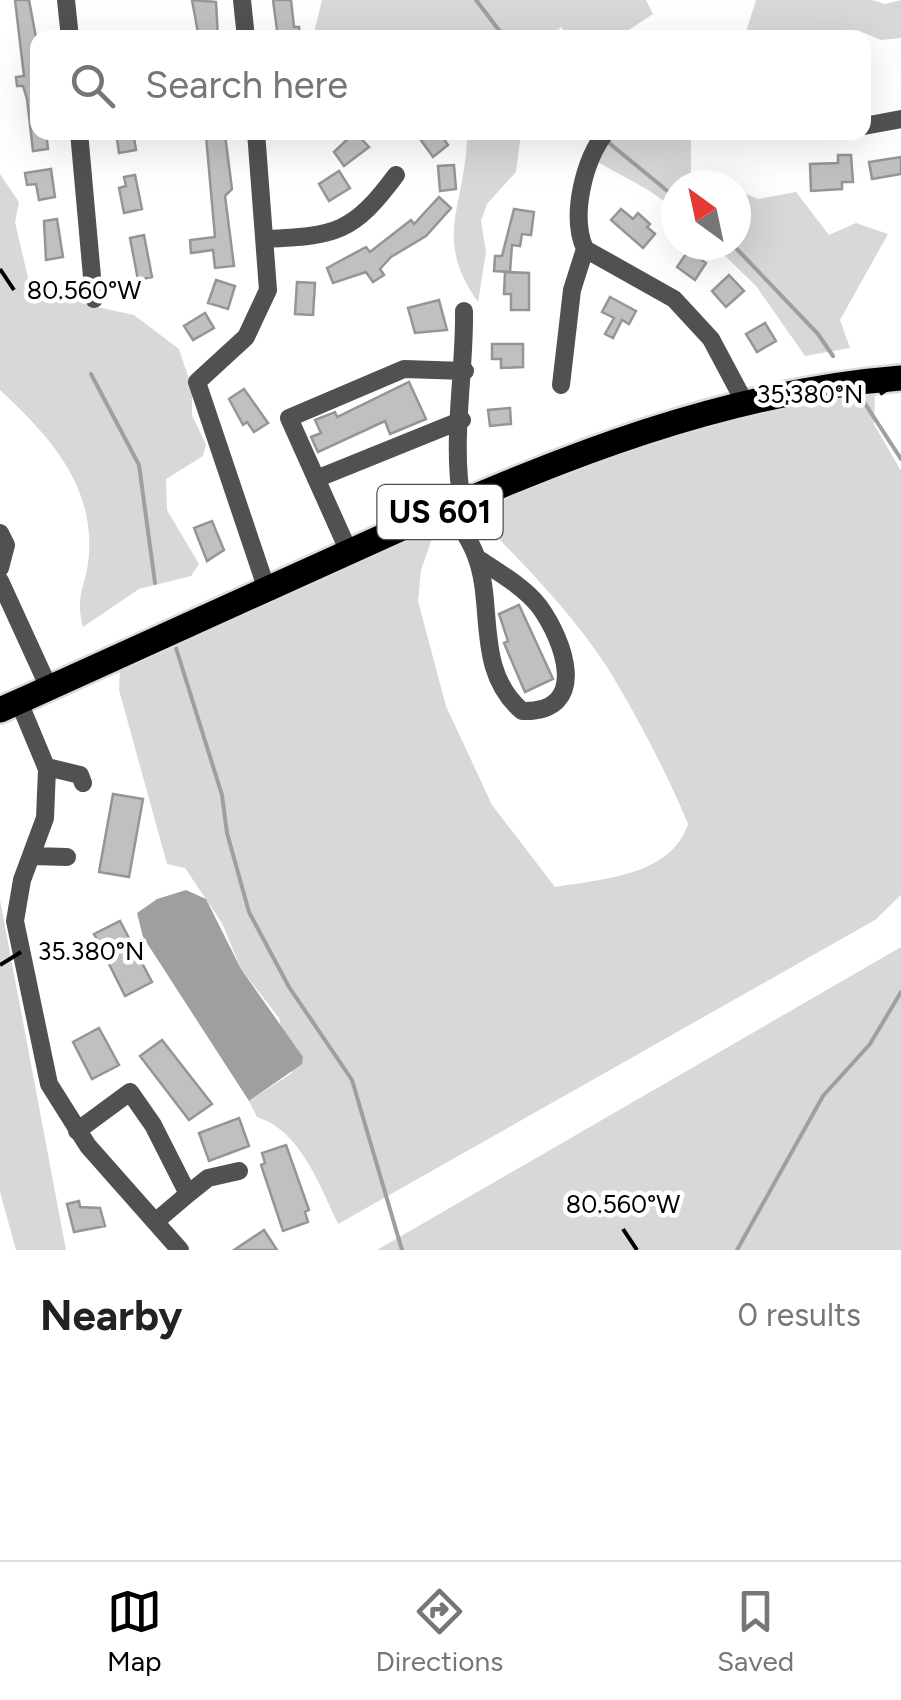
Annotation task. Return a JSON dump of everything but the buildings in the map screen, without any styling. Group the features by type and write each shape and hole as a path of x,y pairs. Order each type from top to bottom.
{"highway":[{"name":"US 601","path":"10,706 455,505 638,432 744,401 901,378"}],"street":[{"path":"66,0 69,30"},
{"path":"242,0 245,30"},
{"path":"871,125 901,119"},
{"path":"79,140 94,299"},
{"path":"257,140 268,290 254,326 197,382 266,590"},
{"path":"560,385 572,290 585,249 579,224 582,194 601,140"},
{"path":"265,239 302,238 353,224 368,213 396,176"},
{"path":"585,249 674,299 710,339 744,401"},
{"path":"464,311 465,371 455,505 477,558 488,644 510,701 522,711 561,698 569,682 565,661 540,608 519,587 477,558"},
{"path":"349,552 290,417 404,369 465,371"},
{"path":"316,479 462,420"},
{"path":"0,533 6,546 0,568"},
{"path":"0,581 49,688"},
{"path":"10,706 47,767 48,800 15,922 49,1084 78,1131 180,1250"},
{"path":"47,767 80,776 84,783"},
{"path":"32,856 68,857"},
{"path":"78,1131 130,1092 154,1124 188,1194"},
{"path":"156,1222 208,1178 238,1171"}],"shaded area":[{"path":"322,0 646,0 653,14 629,30 315,30"},
{"path":"756,0 872,0 885,4 901,0 901,38 881,40 871,36 871,30 747,30"},
{"path":"467,140 520,140 516,172 487,204 481,221 486,252 478,302 464,280 454,241"},
{"path":"610,140 691,140 691,170 661,170 661,199 596,161"},
{"path":"0,174 19,202 15,222 29,282 88,305 134,315 179,349 192,388 192,415 206,445 203,456 166,479 167,510 199,564 191,576 139,589 83,627 81,597 89,552 83,503 64,461 0,390"},
{"path":"796,192 829,235 856,223 888,234 840,320 850,348 805,356 756,286 729,260 751,260 751,196 758,199"},
{"path":"875,393 874,424 901,471 901,895 875,920 338,1224 297,1147 272,1124 257,1117 249,1101 292,1073 279,1018 241,969 222,923 185,868 167,864 119,690 120,668 437,524 421,570 418,601 446,706 492,805 555,887 633,872 667,855 688,824 661,764 607,667 577,625 471,510 700,424"},
{"path":"186,890 206,899 241,969 303,1057 302,1064 249,1101 143,937 137,913 157,899"},
{"path":"0,900 66,1250 16,1250 0,1192"},
{"path":"901,947 901,1250 377,1250"}],"waterway":[{"path":"476,0 499,30"},
{"path":"609,143 661,186"},
{"path":"747,260 818,334 833,356"},
{"path":"91,374 139,465 155,583"},
{"path":"862,399 901,459"},
{"path":"176,648 222,795 227,833 249,912 289,987 352,1080 402,1250"},
{"path":"737,1250 823,1096 870,1044 901,992"}]}
